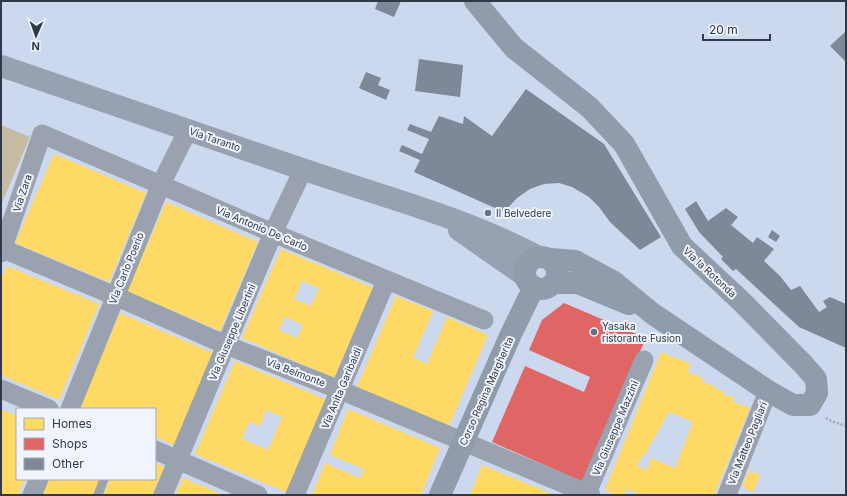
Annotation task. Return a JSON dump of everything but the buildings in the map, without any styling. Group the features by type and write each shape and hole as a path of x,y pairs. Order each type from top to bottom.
{"main road":[{"name":"Via la Rotonda","path":"475,1 514,48 589,107 624,144 682,246 741,301 803,364 816,379 817,393 810,405 793,405 768,391 653,314 614,282 575,261 544,258"},
{"path":"538,282 558,274 557,266 544,258"},
{"name":"Corso Regina Margherita","path":"440,495 511,334 538,282 526,266 532,259 544,258"},
{"name":"Via la Rotonda","path":"538,282 578,283 653,314"}],"street":[{"name":"Via Taranto","path":"1,66 303,170 430,210 507,240 544,258"},
{"name":"Via Carlo Poerio","path":"70,408 161,184 188,130"},
{"name":"Via Antonio De Carlo","path":"42,134 386,281 484,320"},
{"name":"Via Zara","path":"2,250 42,134"},
{"name":"Via Giuseppe Libertini","path":"163,495 273,233 303,170"},
{"name":"Via Taranto","path":"430,210 538,282"},
{"name":"Via Belmonte","path":"2,250 115,296 226,345 340,390 588,494"},
{"name":"Via Anita Garibaldi","path":"295,495 386,281"},
{"name":"Via Giuseppe Mazzini","path":"588,494 644,360"},
{"path":"1,389 48,408"},
{"name":"Via Matteo Pagliari","path":"727,495 768,391"},
{"path":"156,450 258,495"},
{"path":"32,495 39,480"}],"lane":[{"path":"98,495 104,480"}],"shaded area":[{"path":"1,125 30,137 1,205"}],"place":[{"name":"Il Belvedere","path":"488,213"},
{"name":"Yasaka ristorante Fusion","path":"594,332"}]}
